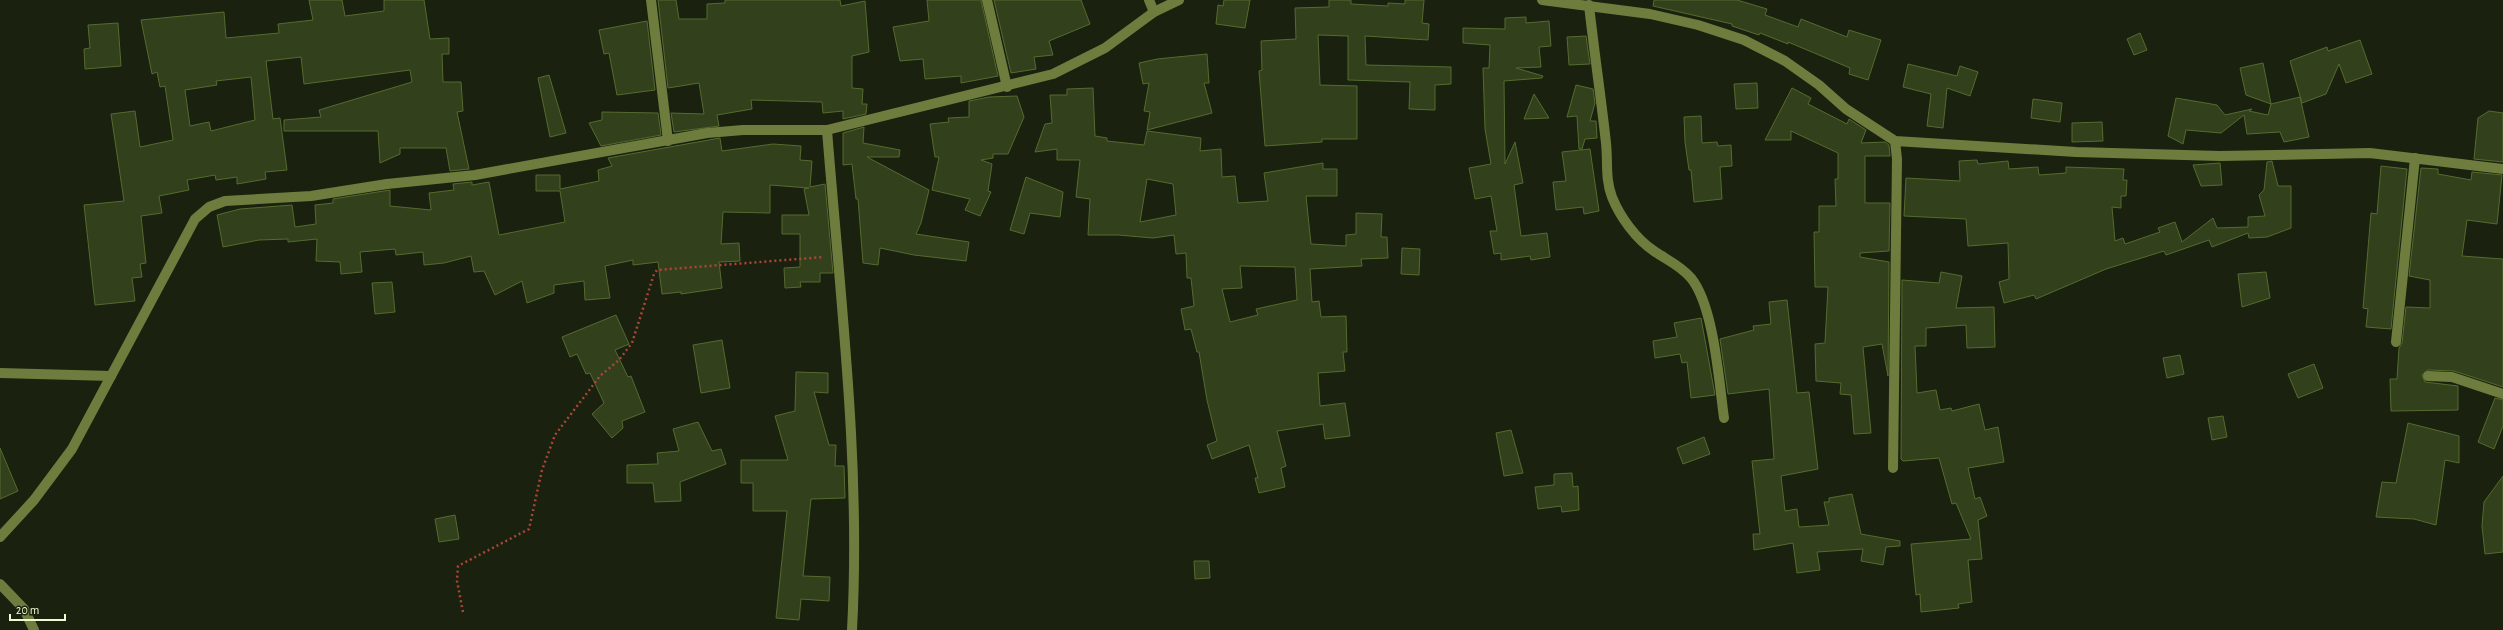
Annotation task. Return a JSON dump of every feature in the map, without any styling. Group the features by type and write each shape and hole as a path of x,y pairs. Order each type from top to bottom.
{"street":[{"path":"651,0 658,75 668,141"},
{"path":"987,0 1007,87"},
{"path":"1149,0 1154,12"},
{"path":"0,537 34,500 72,449 195,219 209,207 225,201 311,196 387,184 475,175 707,133 743,130 827,130 1007,87 1053,74 1104,48 1154,12 1179,0"},
{"path":"1542,0 1589,5 1657,16 1698,25 1744,40 1785,61 1819,85 1846,109 1895,141 2076,152 2220,156 2370,153 2503,169"},
{"path":"1589,5 1606,145 1608,182 1612,196 1622,217 1639,238 1654,251 1679,266 1697,287 1709,326 1724,418"},
{"path":"827,130 846,338 853,501 852,630"},
{"path":"1893,468 1897,159 1895,141"},
{"path":"2396,342 2415,158"},
{"path":"0,373 111,376"},
{"path":"2428,376 2452,378 2503,394"},
{"path":"0,584 24,609 34,630"}],"path":[{"path":"463,612 457,581 458,566 529,529 542,470 555,435 600,376 619,360 632,343 654,274 657,270 838,256"}],"building":[{"path":"309,0 342,0 345,16 384,11 384,0 424,0 430,39 449,38 449,54 442,54 443,82 461,82 463,111 457,112 469,169 450,171 446,148 400,148 400,154 380,163 378,131 284,131 284,120 321,117 319,110 412,82 410,70 304,84 301,57 266,61 273,119 280,118 287,170 265,172 266,179 237,184 237,177 216,180 215,175 187,180 189,190 159,196 162,213 141,216 146,263 140,264 142,277 132,278 135,301 95,305 84,205 124,201 111,114 135,111 140,147 173,140 165,86 160,87 157,72 152,74 141,20 224,12 226,38 279,33 278,24 313,20","holes":["251,77 255,120 211,131 209,122 190,126 185,90 217,85 216,81"]},
{"path":"658,0 676,0 679,19 707,19 707,4 725,3 725,0 840,0 841,6 865,1 869,52 852,56 852,88 863,89 862,104 867,104 866,114 843,119 843,111 823,113 822,102 751,100 752,109 717,115 719,126 674,132 671,113 704,114 699,83 668,88"},
{"path":"927,0 981,0 998,76 961,83 961,76 925,79 923,59 900,61 893,27 929,21"},
{"path":"994,0 1081,0 1090,24 1049,41 1053,55 1034,57 1036,69 1011,73"},
{"path":"1224,0 1250,0 1245,28 1216,24 1218,5 1223,6"},
{"path":"1329,0 1351,0 1351,4 1388,6 1388,3 1405,4 1405,0 1424,0 1422,23 1429,24 1428,40 1365,36 1366,65 1451,67 1451,84 1435,85 1435,110 1409,109 1410,82 1348,80 1348,36 1318,35 1320,85 1357,86 1357,139 1322,139 1322,142 1265,146 1259,71 1262,70 1261,41 1296,39 1295,8 1329,7"},
{"path":"1654,0 1737,0 1767,9 1765,15 1798,27 1801,19 1847,37 1849,30 1881,40 1868,80 1849,74 1850,68 1788,42 1788,44 1760,33 1759,35 1732,26 1732,24 1653,6"},
{"path":"1526,17 1526,23 1549,21 1551,46 1539,47 1541,67 1516,68 1543,76 1542,78 1504,81 1505,164 1515,142 1523,183 1514,185 1521,236 1547,233 1550,257 1531,260 1530,256 1501,260 1501,253 1494,254 1490,231 1497,231 1491,196 1475,199 1469,168 1491,164 1485,129 1483,68 1489,68 1490,45 1463,43 1463,28 1505,29 1505,18"},
{"path":"647,21 655,90 617,95 609,53 604,54 599,30"},
{"path":"118,23 121,66 85,69 84,49 90,48 88,25"},
{"path":"2140,33 2147,50 2134,55 2127,39"},
{"path":"1586,36 1590,64 1569,65 1567,37"},
{"path":"2360,40 2372,74 2346,83 2339,64 2326,94 2302,103 2290,61 2327,47 2328,51"},
{"path":"1207,54 1209,83 1204,83 1212,113 1147,130 1150,112 1144,111 1149,83 1143,84 1139,63 1157,59"},
{"path":"2263,63 2271,104 2246,95 2240,68"},
{"path":"1908,64 1957,76 1960,66 1978,72 1970,96 1947,88 1943,128 1927,126 1931,94 1903,87"},
{"path":"549,75 566,133 550,137 538,78"},
{"path":"1757,83 1758,108 1736,109 1734,84"},
{"path":"1576,85 1593,89 1595,103 1590,121 1596,121 1597,138 1585,139 1582,149 1579,149 1577,116 1567,117"},
{"path":"1093,88 1095,136 1107,138 1107,141 1144,145 1147,131 1201,138 1200,151 1221,149 1222,177 1235,176 1238,203 1268,201 1264,173 1323,163 1323,169 1337,169 1337,196 1306,196 1311,244 1346,246 1346,235 1356,234 1356,213 1382,214 1381,237 1387,237 1388,258 1361,259 1362,266 1310,269 1312,302 1319,301 1321,317 1346,316 1347,352 1343,352 1345,371 1318,373 1320,406 1345,403 1350,436 1325,439 1323,424 1277,431 1286,466 1281,468 1285,487 1259,493 1255,478 1258,478 1249,445 1212,459 1207,445 1217,441 1207,400 1199,352 1197,352 1191,329 1185,330 1181,309 1194,306 1191,278 1187,278 1186,253 1176,254 1174,235 1153,238 1118,235 1088,235 1090,199 1076,197 1080,160 1057,160 1057,149 1035,152 1045,124 1052,123 1050,95 1067,95 1067,89","holes":["1147,179 1173,184 1176,215 1140,222","1240,266 1295,267 1297,300 1256,309 1258,315 1230,322 1222,289 1242,288"]},
{"path":"1792,88 1811,98 1808,104 1847,124 1849,119 1866,130 1861,143 1885,142 1889,145 1890,156 1865,156 1865,203 1890,203 1889,251 1860,253 1860,257 1889,262 1888,376 1882,344 1863,347 1871,433 1854,434 1851,395 1840,394 1841,383 1816,381 1815,344 1825,343 1828,287 1815,287 1814,232 1819,232 1819,206 1836,206 1835,179 1838,179 1838,153 1791,131 1791,140 1765,140"},
{"path":"1534,94 1549,118 1524,119"},
{"path":"1017,96 1024,117 1008,154 993,154 993,158 981,160 992,164 988,191 991,192 980,216 965,210 970,199 932,190 939,157 935,157 930,124 949,122 948,118 969,117 969,101 989,97"},
{"path":"2300,97 2309,137 2284,142 2280,132 2247,134 2244,115 2221,133 2186,130 2183,144 2168,136 2176,98 2217,105 2225,115 2252,109 2249,111 2268,115 2271,104"},
{"path":"2033,99 2062,103 2060,122 2031,118"},
{"path":"2489,111 2503,113 2503,162 2474,159 2478,118"},
{"path":"602,112 658,113 661,135 601,146 589,123 602,120"},
{"path":"1701,116 1702,143 1717,142 1718,146 1731,145 1732,166 1720,167 1722,199 1694,202 1691,170 1689,170 1685,142 1684,117"},
{"path":"2102,122 2103,141 2072,142 2072,123"},
{"path":"864,127 863,143 900,150 899,157 867,157 929,190 921,223 916,234 969,242 966,261 914,255 880,248 878,265 863,263 858,199 856,199 852,164 843,165 843,133"},
{"path":"720,138 722,151 773,144 801,146 800,160 812,161 810,187 825,184 833,273 820,273 820,282 800,282 801,287 785,288 784,268 800,267 800,234 782,234 782,215 809,215 804,189 809,188 770,185 770,213 723,212 721,244 739,243 740,261 719,262 722,288 681,294 681,292 662,294 658,262 633,265 633,260 605,266 610,298 585,300 584,281 554,285 554,293 527,303 522,281 495,295 484,271 474,272 471,256 444,263 424,265 423,252 396,255 395,249 360,252 362,272 341,274 340,262 316,261 317,239 288,242 288,239 259,240 223,247 217,215 240,209 292,205 295,227 316,224 315,205 333,203 333,199 390,190 390,206 431,210 429,193 454,190 453,184 472,182 472,185 489,182 499,235 565,222 560,191 536,191 536,175 560,175 560,189 599,181 598,170 612,166 608,158"},
{"path":"1590,149 1599,211 1584,214 1583,207 1556,210 1553,182 1566,181 1562,152"},
{"path":"1977,160 1978,164 2008,161 2009,169 2038,167 2039,175 2066,173 2066,167 2124,169 2123,180 2127,180 2126,196 2121,196 2121,208 2112,207 2115,241 2123,238 2125,244 2160,232 2158,228 2175,222 2182,242 2213,218 2217,228 2248,227 2248,217 2265,216 2259,195 2264,190 2267,162 2272,161 2278,186 2291,186 2291,228 2267,237 2249,238 2248,233 2212,247 2209,240 2166,255 2164,251 2106,269 2036,299 2034,295 2004,303 1999,282 2009,279 2008,243 1968,246 1966,219 1904,216 1906,178 1960,181 1959,161"},
{"path":"2220,163 2222,185 2201,186 2193,165"},
{"path":"2381,166 2407,169 2391,329 2366,327 2368,309 2363,308 2371,213 2377,214"},
{"path":"2421,168 2438,169 2438,174 2471,180 2472,172 2502,175 2497,224 2467,220 2462,256 2503,259 2503,387 2454,371 2428,370 2422,375 2425,382 2458,386 2458,410 2391,411 2390,379 2397,379 2399,348 2402,343 2406,307 2430,308 2430,280 2409,276"},
{"path":"1026,177 1063,192 1060,217 1030,213 1024,234 1010,230"},
{"path":"1402,248 1420,249 1419,275 1401,274"},
{"path":"1941,272 1962,276 1956,308 1994,307 1995,347 1967,348 1966,325 1926,328 1926,346 1915,346 1917,393 1936,390 1940,410 1951,408 1952,411 1979,404 1985,430 1998,427 2004,462 1968,468 1975,499 1980,497 1987,516 1978,520 1982,559 1968,560 1972,602 1958,604 1959,608 1921,612 1920,594 1916,595 1911,544 1971,539 1956,503 1952,504 1939,458 1903,461 1901,459 1902,280 1939,283"},
{"path":"2266,272 2270,298 2242,307 2238,274"},
{"path":"392,282 395,312 375,314 372,283"},
{"path":"1787,300 1797,393 1809,392 1818,469 1781,476 1785,511 1797,509 1799,527 1829,525 1824,502 1829,502 1829,498 1852,494 1861,534 1900,541 1900,546 1886,547 1883,565 1861,561 1863,549 1817,552 1820,570 1797,573 1793,543 1754,550 1753,534 1760,534 1752,461 1774,459 1769,389 1728,394 1720,339 1754,330 1753,326 1771,324 1769,302"},
{"path":"616,315 629,344 615,350 628,377 631,376 645,412 622,421 623,428 612,438 592,414 604,403 590,373 586,374 577,354 570,357 562,337"},
{"path":"1701,318 1715,395 1691,398 1687,362 1682,363 1680,354 1655,358 1653,341 1677,337 1674,323"},
{"path":"722,340 730,388 701,393 693,345"},
{"path":"2180,355 2184,374 2167,378 2163,358"},
{"path":"2314,364 2323,388 2298,398 2288,374"},
{"path":"796,372 828,373 828,393 814,392 829,445 836,445 835,466 844,466 845,498 811,499 803,576 830,577 829,601 801,599 799,620 776,618 787,511 753,511 753,483 741,483 741,460 788,460 775,416 795,411"},
{"path":"2495,398 2503,400 2503,426 2494,449 2478,442"},
{"path":"2223,416 2227,437 2212,440 2208,418"},
{"path":"698,422 712,451 721,449 726,464 680,482 681,501 655,502 653,483 627,483 627,465 658,464 657,453 679,451 673,429"},
{"path":"2408,423 2459,436 2459,463 2445,460 2436,525 2414,519 2376,517 2382,482 2396,483"},
{"path":"1511,430 1523,473 1504,476 1496,433"},
{"path":"1704,437 1710,454 1683,464 1677,448"},
{"path":"0,448 18,491 0,499"},
{"path":"1572,473 1573,487 1578,486 1579,510 1562,512 1561,506 1538,509 1535,487 1554,485 1554,474"},
{"path":"2503,476 2503,552 2485,554 2482,526 2484,502"},
{"path":"455,515 459,539 439,542 435,519"},
{"path":"1194,561 1209,561 1210,578 1195,579"}]}
